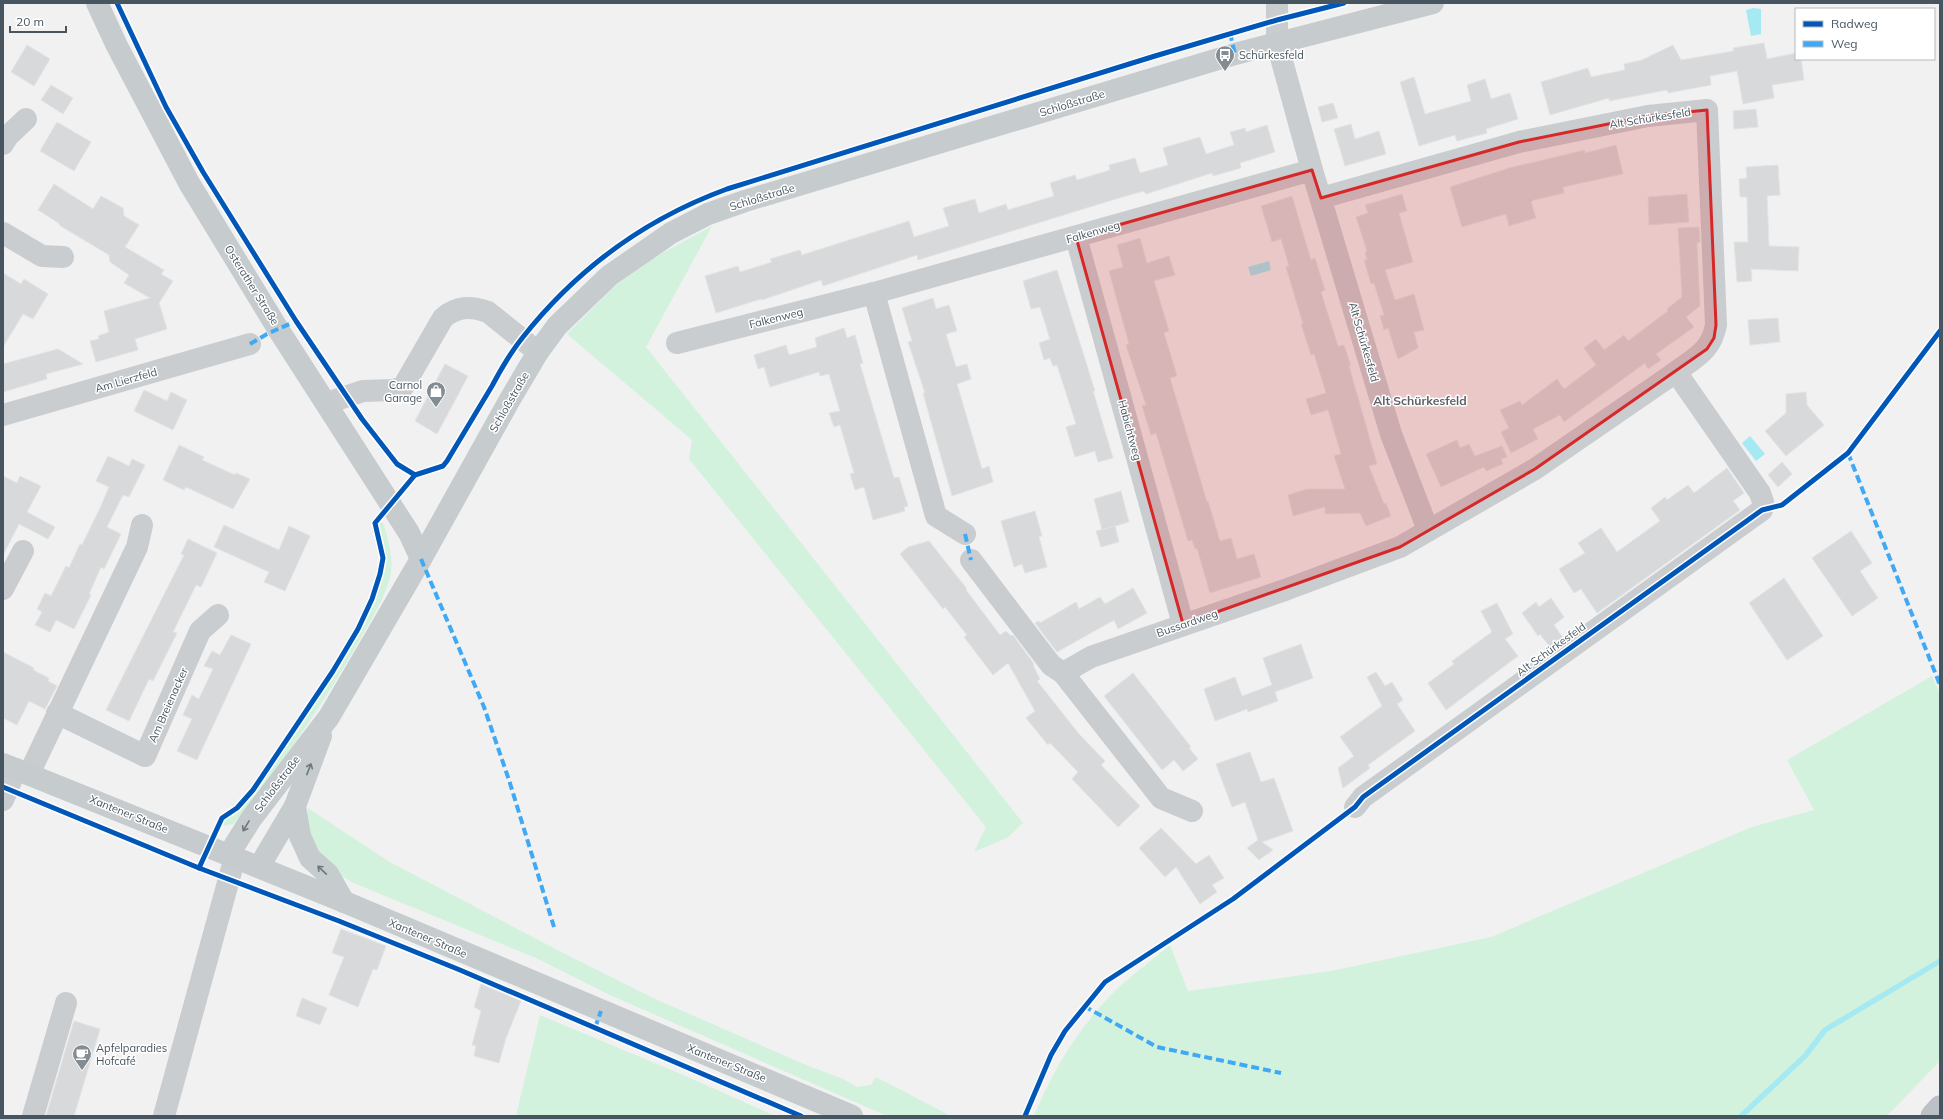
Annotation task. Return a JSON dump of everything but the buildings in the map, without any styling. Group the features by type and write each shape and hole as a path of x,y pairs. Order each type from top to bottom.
{"highway":[{"path":"1932,1116 1940,1107"}],"main road":[{"name":"Osterather Straße","path":"97,3 117,46 189,183 278,329 410,533 421,559"},
{"name":"Schloßstraße","path":"232,856 251,819 329,717 421,559 469,470 538,352 557,326 609,276 670,233 708,214 745,201 1277,43 1433,3"},
{"name":"Schloßstraße","path":"259,867 294,806 329,717"},
{"name":"Xantener Straße","path":"16,769 344,902 852,1116"},
{"path":"294,806 300,836 310,858 328,874 344,902"}],"street":[{"name":"Alt Schürkesfeld","path":"1277,3 1277,43 1312,170 1391,434 1428,530"},
{"name":"Alt Schürkesfeld","path":"1314,579 1400,547 1535,468 1676,372 1706,349 1714,338 1716,325 1707,110 1648,116 1518,142 1321,198"},
{"path":"3,144 8,136 26,119"},
{"name":"Falkenweg","path":"677,343 874,293 1312,170"},
{"path":"3,233 42,256 63,257"},
{"name":"Habichtweg","path":"1076,237 1183,624"},
{"path":"874,293 936,516 965,534"},
{"path":"327,403 363,392 393,390 403,387 443,318 452,311 464,307 478,308 488,312 538,352"},
{"name":"Am Lierzfeld","path":"3,415 250,344"},
{"name":"Alt Schürkesfeld","path":"1355,807 1363,796 1762,510 1763,502 1760,493 1676,372"},
{"path":"3,800 16,769 57,713 137,547 142,526"},
{"path":"3,589 23,551"},
{"path":"971,560 1051,664 1063,673 1161,798 1192,811"},
{"name":"Bussardweg","path":"1063,673 1091,657 1314,579"},
{"name":"Am Breienacker","path":"57,713 146,756 200,631 218,615"},
{"path":"164,1116 232,856"},
{"path":"33,1116 66,1003"}],"highlighted area":[{"path":"1707,110 1716,325 1714,338 1707,349 1535,469 1400,547 1183,624 1076,237 1312,170 1321,198 1519,142 1648,116"}],"green space":[{"path":"712,226 646,347 1023,823 1007,838 974,852 986,827 689,459 692,440 567,334 615,286 655,257"},
{"path":"376,523 383,523 391,553 391,571 387,587 380,604 336,681 275,772 242,816 233,824 221,826 223,819 237,809 254,791 334,671 359,630 373,600 382,574 384,558"},
{"path":"1932,676 1940,694 1940,1061 1887,1116 1034,1116 1057,1068 1076,1038 1097,1010 1116,990 1170,945 1188,991 1331,971 1491,937 1752,827 1814,810 1787,760"},
{"path":"308,808 388,861 569,956 653,998 806,1065 843,1079 857,1087 871,1085 876,1077 951,1116 887,1116 612,996 536,958 351,882 330,868 323,860 309,831 307,816"},
{"path":"540,1015 688,1077 775,1116 516,1116"}],"water":[{"path":"1753,8 1761,9 1761,34 1751,36 1746,10"},
{"path":"1269,261 1271,270 1251,276 1248,267"},
{"path":"1750,436 1765,454 1756,461 1742,443"}],"waterway":[{"path":"1741,1116 1805,1056 1825,1030 1940,961"}],"marked path":[{"path":"1230,33 1235,54"},
{"path":"250,344 267,334 296,321"},
{"path":"1848,453 1940,685"},
{"path":"965,534 971,560"},
{"path":"421,559 484,707 509,780 554,927"},
{"path":"1084,1006 1157,1047 1281,1073"},
{"path":"595,1028 601,1011"}],"cycle path":[{"path":"117,3 166,107 203,172 296,321 362,419 397,464 415,475"},
{"path":"199,868 222,818 237,808 253,790 333,671 358,629 372,599 380,574 383,558 375,523 415,475 443,466 506,361 523,337 566,289 614,249 668,215 727,189 1155,56 1277,20 1344,3"},
{"path":"1025,1116 1051,1055 1065,1031 1105,982 1233,899 1355,807 1363,797 1762,510 1782,505 1848,453 1940,331"},
{"path":"3,787 199,868 339,921 460,970 801,1116"}],"place":[{"name":"Schürkesfeld","path":"1225,72"},
{"name":"Carnol Garage","path":"436,408"},
{"name":"Apfelparadies Hofcafé","path":"82,1071"}],"district":[{"name":"Alt Schürkesfeld","path":"1420,401"}]}
